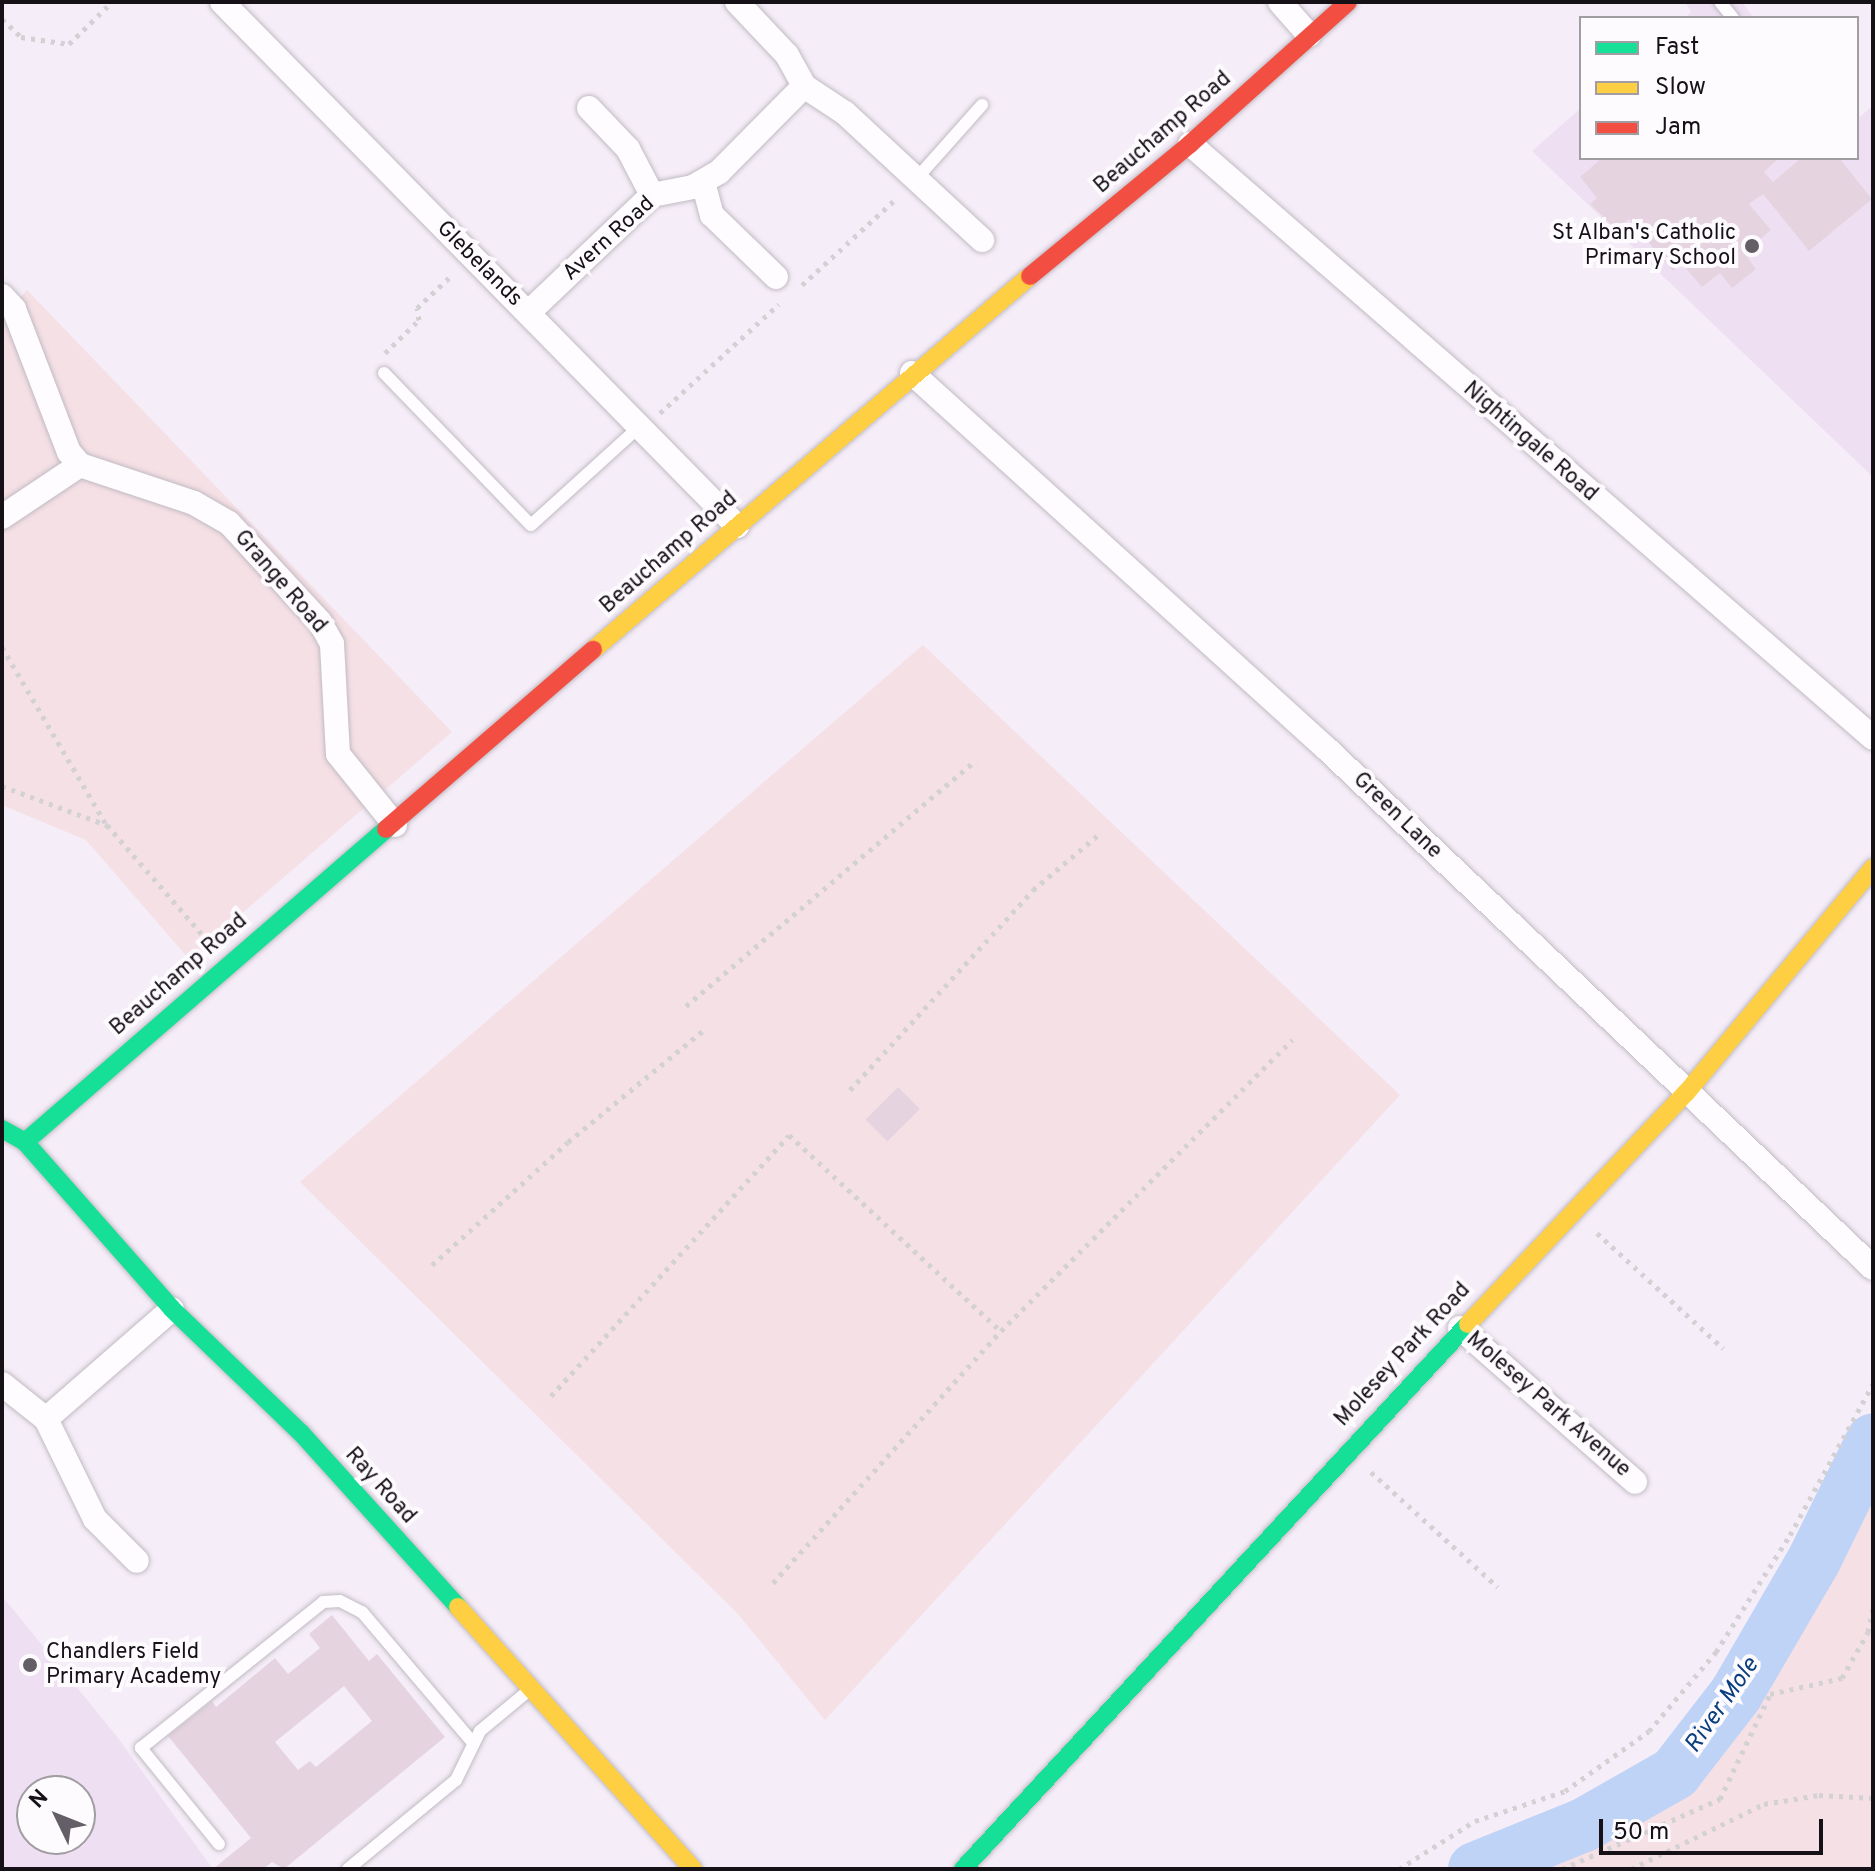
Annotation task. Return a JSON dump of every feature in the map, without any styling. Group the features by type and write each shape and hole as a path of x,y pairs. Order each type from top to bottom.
{"street":[{"name":"Glebelands","path":"222,2 737,526"},
{"path":"737,2 787,55 804,86 845,113 982,240"},
{"path":"1280,2 1309,35"},
{"name":"Beauchamp Road","path":"25,1142 227,963 395,825 912,373 1190,144 1348,2"},
{"name":"Avern Road","path":"528,313 652,195 703,182 719,172 804,86"},
{"path":"589,108 628,149 652,195"},
{"name":"Nightingale Road","path":"1190,144 1873,738"},
{"path":"703,182 712,215 776,277"},
{"path":"2,296 14,309 69,452 80,465 2,517"},
{"name":"Green Lane","path":"912,373 1327,749 1873,1268"},
{"name":"Grange Road","path":"80,465 194,503 229,523 320,622 332,644 338,754 395,825"},
{"name":"Molesey Park Road","path":"963,1869 1460,1328 1686,1093 1873,868"},
{"name":"Ray Road","path":"2,1129 25,1142 172,1309 301,1433 693,1869"},
{"path":"46,1419 172,1309"},
{"name":"Molesey Park Avenue","path":"1460,1328 1635,1482"},
{"path":"2,1384 46,1419 57,1450 95,1519 137,1561"}],"lane":[{"path":"917,178 982,105"},
{"path":"384,373 531,525 639,427"},
{"path":"219,1844 141,1748 323,1602 340,1601 362,1612 473,1743"},
{"path":"348,1869 456,1780 473,1743 531,1689"}],"path":[{"path":"2,19 21,37 69,44 112,2"},
{"path":"384,373 375,364 419,320 417,308 472,256"},
{"path":"2,647 107,825 227,963"},
{"path":"686,1006 976,760"},
{"path":"2,786 107,825"},
{"path":"850,1090 1033,890 1097,836"},
{"path":"432,1265 568,1142 705,1029"},
{"path":"773,1583 1001,1331 1292,1040"},
{"path":"551,1396 789,1135 1001,1331"},
{"path":"1573,1210 1723,1348"},
{"path":"1399,1869 1475,1821 1565,1791 1649,1731 1716,1652 1790,1535 1873,1384"},
{"path":"1347,1450 1498,1587"},
{"path":"1562,1869 1720,1799 1770,1694 1842,1678 1868,1632 1873,1609"},
{"path":"1631,1869 1764,1804 1819,1795 1873,1798"}],"shaded area":[{"path":"1685,2 1742,2 1752,16 1687,16 1691,12"},
{"name":"St Alban's Catholic Primary School","path":"1873,106 1873,477 1532,151 1579,110 1579,160 1859,160 1859,117"},
{"path":"27,290 452,732 189,959 86,840 2,805 2,318"},
{"path":"923,645 1400,1095 825,1720 738,1614 300,1182"},
{"path":"1873,1484 1873,1869 1528,1869 1619,1835 1721,1756 1762,1669"},
{"name":"Chandlers Field Primary Academy","path":"2,1596 115,1734 213,1869 2,1869"}],"building":[{"path":"1600,160 1777,160 1764,172 1773,182 1799,160 1841,160 1872,199 1809,251 1763,194 1749,204 1771,230 1744,253 1756,269 1732,288 1720,273 1702,287 1681,263 1673,271 1629,219 1616,229 1590,204 1597,198 1580,177"},
{"path":"898,1087 920,1109 887,1141 865,1120"},
{"path":"332,1615 369,1661 377,1654 445,1737 284,1869 272,1862 263,1869 213,1869 251,1838 168,1736 212,1701 216,1707 275,1658 288,1674 320,1648 309,1634","holes":["344,1686 372,1721 316,1767 310,1761 298,1770 275,1742"]}],"waterway":[{"name":"River Mole","path":"1475,1869 1584,1825 1675,1773 1736,1694 1815,1558 1873,1440"}],"traffic: fast":[{"path":"25,1142 386,829"},
{"path":"2,1129 25,1142 172,1309 301,1433 458,1607"},
{"path":"963,1869 1468,1324"}],"traffic: slow":[{"path":"593,650 1030,276"},
{"path":"1468,1324 1686,1093 1873,868"},
{"path":"458,1607 693,1869"}],"traffic: jam":[{"path":"1030,276 1190,144 1348,2"},
{"path":"386,829 593,650"}],"place":[{"name":"St Alban's Catholic Primary School","path":"1752,246"},
{"name":"Chandlers Field Primary Academy","path":"30,1665"}]}
